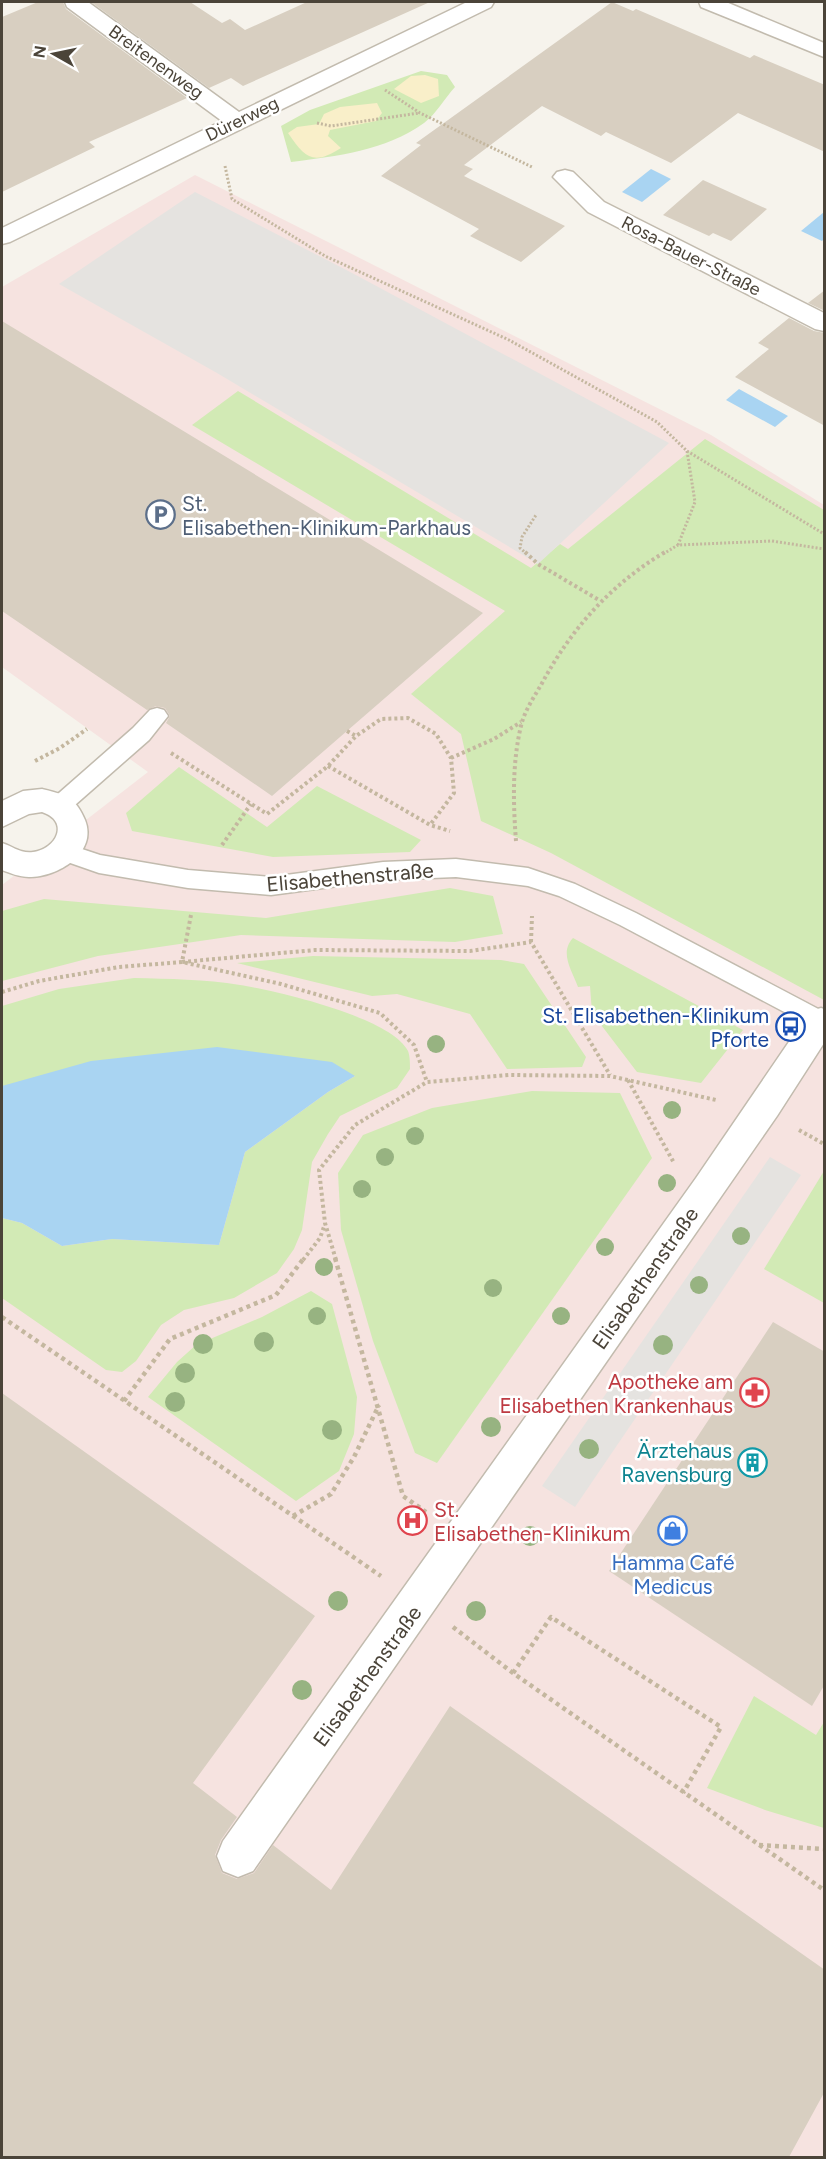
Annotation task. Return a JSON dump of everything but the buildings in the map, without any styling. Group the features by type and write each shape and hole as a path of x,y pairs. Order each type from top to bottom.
{"street":[{"name":"Breitenenweg","path":"75,2 238,122"},
{"path":"709,2 825,51"},
{"name":"Dürerweg","path":"2,237 476,3"},
{"name":"Rosa-Bauer-Straße","path":"565,177 596,207 825,324"},
{"path":"2,815 22,803 35,801 59,806 68,813 73,822 74,832 64,852 55,858 31,865 4,860"},
{"name":"Elisabethenstraße","path":"238,1856 420,1602 696,1204 764,1111 823,1022"}],"lane":[{"path":"59,806 141,734 157,717"},
{"name":"Elisabethenstraße","path":"64,852 99,864 177,877 271,886 383,871 456,868 528,877 567,890 628,919 823,1022"}],"path":[{"path":"382,87 420,113 520,164 565,177"},
{"path":"311,122 331,126 420,113"},
{"path":"209,135 224,147 223,158 232,199 325,256 508,340 657,422 687,451 825,534"},
{"path":"678,545 695,502 687,451"},
{"path":"536,515 522,537 520,549 538,564 599,600"},
{"path":"528,877 516,845 513,802 522,722 557,652 599,600 642,565 678,545 772,541 825,549"},
{"path":"34,762 60,748 108,714 267,814 328,766 356,736 381,719 408,718 436,734 451,758 454,794 430,825"},
{"path":"451,758 494,739 522,722"},
{"path":"347,731 356,736"},
{"path":"328,766 430,825 444,827 453,833"},
{"path":"218,851 251,804"},
{"path":"182,963 191,911"},
{"path":"2,992 39,981 119,967 315,950 470,951 531,942 610,1076"},
{"path":"182,963 281,984 380,1012 414,1045 427,1082"},
{"path":"464,1536 403,1496 379,1404 325,1223 319,1170 355,1125 427,1082 509,1075 610,1076 764,1111"},
{"path":"628,1080 696,1204"},
{"path":"124,1401 170,1339 276,1295 320,1238 325,1223"},
{"path":"2,1317 420,1602 513,1672 683,1793 825,1890"},
{"path":"293,1516 331,1494 354,1456 379,1404"},
{"path":"513,1672 551,1617 721,1727 683,1793"},
{"path":"759,1845 825,1849"}],"shaded area":[{"name":"St. Elisabethen-Klinikum","path":"195,175 711,435 824,505 824,2157 2,2157 2,885 148,772 2,667 2,287"},
{"path":"195,192 354,274 669,443 538,564 217,373 59,284"},
{"path":"770,1157 801,1175 575,1507 542,1486"}],"green space":[{"path":"421,71 447,75 455,87 424,123 393,140 360,151 291,162 281,126 310,110"},
{"path":"238,391 531,568 560,544 568,549 705,439 824,510 824,1000 551,853 481,821 461,734 411,694 505,611 192,425"},
{"path":"179,767 267,827 317,786 421,840 410,852 273,857 132,831 126,813"},
{"path":"450,888 493,896 503,934 455,942 241,935 98,956 2,981 2,911 44,899 266,918"},
{"path":"573,938 743,1030 701,1083 637,1072 592,1013 590,986 578,987 567,956 569,944"},
{"path":"313,956 501,960 524,964 586,1057 582,1067 507,1069 470,1014 397,994 372,996 237,963"},
{"path":"134,978 227,983 279,993 331,1008 380,1027 397,1039 408,1051 410,1069 397,1088 340,1116 328,1134 312,1162 302,1230 294,1249 277,1273 234,1298 184,1310 161,1325 136,1361 122,1372 106,1370 2,1298 2,1218 22,1223 62,1246 112,1239 219,1245 245,1152 328,1092 355,1076 2,1086 2,1006 59,989"},
{"path":"532,1091 620,1093 652,1158 437,1463 415,1453 373,1341 341,1230 338,1173 363,1135 432,1108"},
{"path":"824,1171 824,1303 764,1269"},
{"path":"311,1291 332,1304 357,1397 354,1434 339,1471 296,1501 148,1397 177,1362 196,1345 262,1317"},
{"path":"754,1696 816,1735 824,1722 824,1828 765,1810 707,1788"}],"sand":[{"path":"425,75 438,79 439,96 421,103 394,89 411,76"},
{"path":"377,103 382,113 376,121 330,130 328,136 341,148 323,157 310,157 288,133 297,127 319,124 324,114 340,107"}],"water":[{"path":"651,169 671,179 642,202 622,192"},
{"path":"824,212 824,239 822,241 801,231"},
{"path":"739,389 788,416 775,427 726,400"},
{"path":"217,1047 332,1062 355,1076 328,1092 245,1152 219,1245 112,1239 62,1246 22,1223 2,1218 2,1086 91,1061"}],"place":[{"name":"St. Elisabethen-Klinikum-Parkhaus","path":"161,515"},
{"name":"St. Elisabethen-Klinikum Pforte","path":"790,1027"},
{"name":"Apotheke am Elisabethen Krankenhaus","path":"754,1393"},
{"name":"Ärztehaus Ravensburg","path":"753,1462"},
{"name":"St. Elisabethen-Klinikum","path":"413,1521"},
{"name":"Hamma Café Medicus","path":"673,1531"}]}
